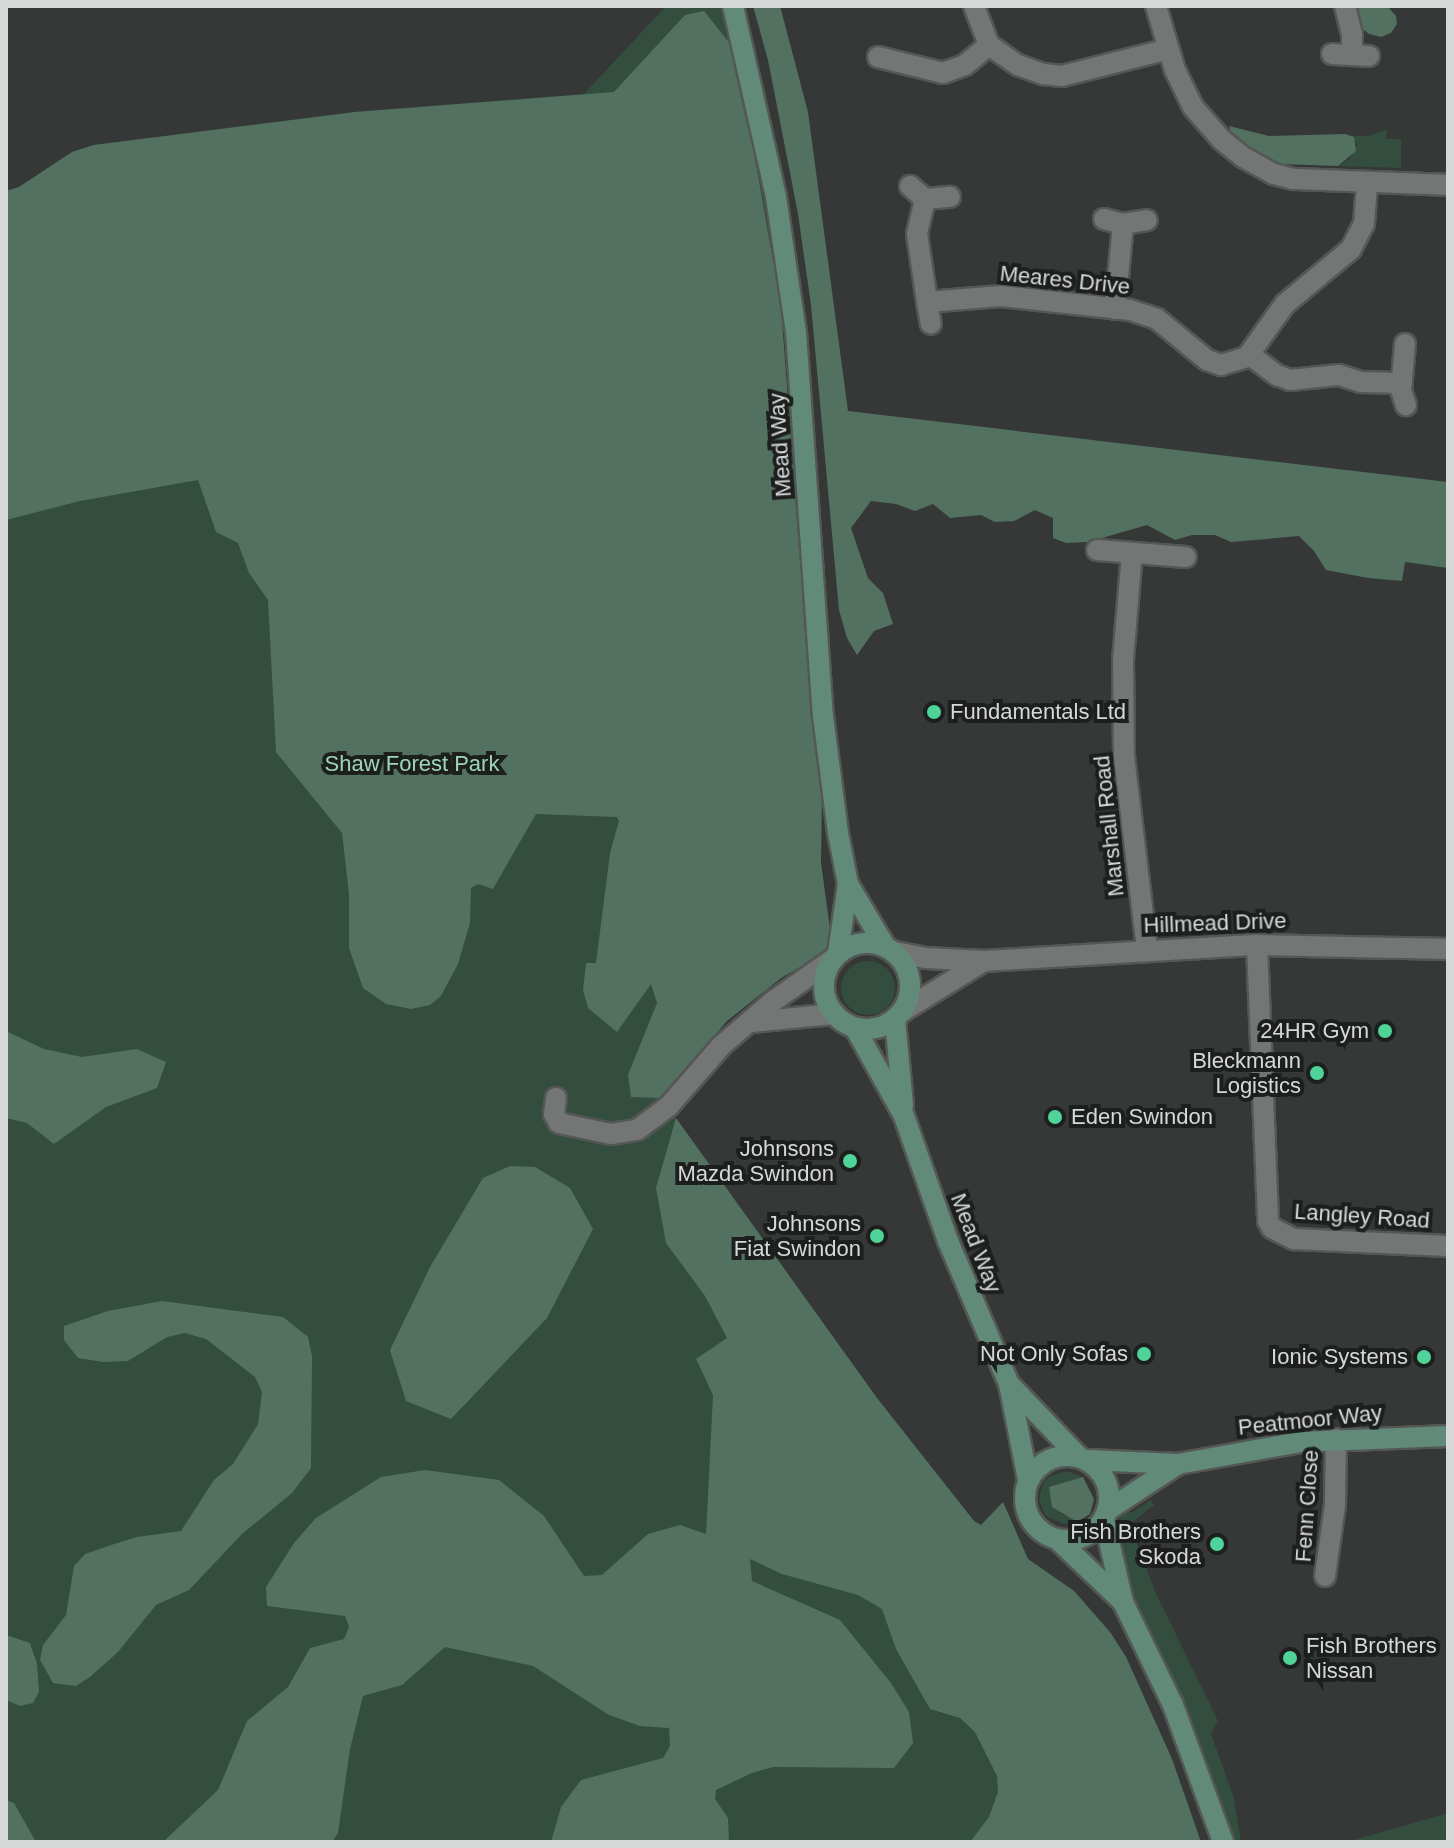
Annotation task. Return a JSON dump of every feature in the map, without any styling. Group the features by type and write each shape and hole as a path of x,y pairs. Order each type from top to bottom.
{"main road":[{"name":"Mead Way","path":"733,6 776,197 796,332 823,716 848,884 835,956"},
{"name":"Mead Way","path":"848,884 890,949"},
{"path":"860,943 890,949 909,973 911,986 899,1015 869,1029 855,1028 834,1014 823,987 835,956 860,943"},
{"name":"Mead Way","path":"899,1015 904,1116"},
{"name":"Mead Way","path":"855,1028 904,1116 948,1241 1009,1384 1028,1480"},
{"name":"Mead Way","path":"1009,1384 1083,1458"},
{"name":"Peatmoor Way","path":"1083,1458 1178,1464 1255,1448 1336,1439 1448,1436"},
{"path":"1123,1602 1058,1540 1046,1535 1029,1516 1025,1492 1028,1480 1045,1461 1057,1457 1083,1458 1105,1477 1109,1491 1106,1514 1123,1602 1173,1705 1223,1842"},
{"name":"Peatmoor Way","path":"1106,1514 1178,1464"},
{"path":"1058,1540 1085,1537 1106,1514"}],"street":[{"path":"974,6 989,45 1018,65 1053,76 1169,49"},
{"path":"1156,6 1169,49 1193,107 1222,140 1243,157 1274,174 1293,179 1448,185"},
{"path":"1345,6 1352,31 1351,54"},
{"path":"878,57 943,73 965,65 989,45"},
{"path":"1367,183 1364,224 1357,242 1285,304 1250,355 1277,375 1290,380 1339,375 1361,382 1402,383"},
{"path":"931,324 917,234 918,192 950,197"},
{"path":"1115,309 1114,222 1147,220"},
{"name":"Meares Drive","path":"927,302 1001,296 1115,309 1157,319 1213,363 1229,364 1250,355"},
{"path":"1405,344 1402,383 1406,405"},
{"path":"1097,550 1186,557"},
{"name":"Marshall Road","path":"1132,553 1123,660 1124,756 1147,949"},
{"name":"Hillmead Drive","path":"890,949 926,958 984,961 1147,949 1257,945 1448,949"},
{"name":"Langley Road","path":"1257,945 1268,1221 1278,1232 1294,1239 1448,1246"},
{"path":"556,1098 554,1114 559,1123 611,1134 637,1130 659,1116 709,1057 772,1002 835,956"},
{"name":"Hillmead Drive","path":"899,1015 984,961"},
{"path":"751,1022 834,1014"},
{"name":"Fenn Close","path":"1325,1576 1335,1505 1336,1439"}],"green space":[{"name":"Shaw Forest Park","path":"666,6 721,6 738,61 768,217 781,307 799,549 822,781 821,863 832,944 830,950 781,978 727,1021 661,1098 877,1398 974,1521 981,1525 1003,1502 1028,1559 1074,1591 1110,1632 1126,1657 1172,1759 1201,1842 6,1842 6,191 19,187 72,152 94,145 355,112 584,94"},
{"path":"753,6 780,6 808,112 848,411 1448,482 1448,568 1405,562 1402,581 1368,578 1326,570 1314,551 1299,536 1231,542 1215,535 1192,535 1175,540 1147,525 1088,542 1066,543 1053,538 1053,518 1035,510 1014,521 995,522 981,515 950,518 933,504 915,511 896,504 871,501 851,528 868,578 883,593 893,624 874,631 857,655 847,638 839,610 811,305 798,214 768,60"},
{"path":"1354,6 1387,6 1396,16 1397,24 1391,33 1381,37 1369,34 1354,22"},
{"path":"704,11 731,45 738,61 781,307 799,549 822,781 821,863 832,944 830,950 781,978 727,1021 661,1098 631,1097 628,1075 657,1003 651,984 617,1032 588,1008 583,990 586,963 596,963 610,853 619,821 617,817 536,814 493,889 478,884 471,888 470,923 458,964 441,996 430,1005 411,1009 386,1004 363,988 349,948 349,894 342,833 276,752 268,600 249,573 238,543 216,532 198,480 80,501 6,520 6,191 19,187 72,152 94,145 355,112 614,92 685,15"},
{"path":"1229,126 1269,136 1345,134 1354,137 1356,151 1338,166 1279,164 1254,155 1232,136"},
{"path":"1387,129 1386,139 1401,139 1401,168 1338,166 1350,159 1357,145 1350,136 1368,136"},
{"path":"868,961 887,969 895,988 887,1007 868,1015 849,1007 841,988 849,969"},
{"path":"6,1031 44,1049 82,1057 137,1049 166,1062 157,1088 106,1107 54,1144 27,1123 6,1118"},
{"path":"676,1118 877,1398 974,1521 981,1525 1003,1502 1028,1559 1074,1591 1110,1632 1126,1657 1172,1759 1201,1842 970,1842 989,1817 998,1792 997,1776 975,1732 960,1718 930,1709 896,1649 882,1609 858,1595 782,1574 750,1559 752,1581 840,1620 891,1683 909,1712 913,1743 894,1768 773,1767 752,1773 716,1790 715,1799 728,1818 729,1842 551,1842 561,1807 581,1780 663,1758 670,1746 669,1728 640,1726 609,1715 533,1666 445,1647 402,1685 363,1696 350,1749 338,1833 332,1842 163,1842 218,1790 247,1721 288,1687 310,1648 344,1639 349,1627 345,1616 267,1606 266,1587 294,1543 316,1518 381,1477 425,1470 499,1480 544,1516 584,1576 602,1575 648,1534 680,1525 706,1534 713,1395 696,1359 727,1338 705,1296 666,1243 656,1188"},
{"path":"510,1166 535,1167 570,1188 593,1229 547,1318 451,1419 406,1401 390,1350 430,1267 483,1178"},
{"path":"162,1301 283,1317 308,1337 312,1356 311,1468 292,1493 242,1534 189,1590 156,1605 118,1652 90,1677 76,1686 53,1683 40,1660 43,1645 66,1615 74,1566 85,1554 108,1546 137,1537 181,1531 214,1480 233,1464 258,1424 262,1392 255,1377 206,1339 185,1333 167,1337 128,1361 103,1362 78,1358 64,1340 64,1326 108,1311"},
{"path":"1067,1471 1083,1477 1049,1488 1059,1512 1077,1522 1063,1524 1046,1516 1039,1500 1043,1482 1050,1476"},
{"path":"1083,1477 1094,1499 1090,1514 1077,1522 1052,1507 1049,1487"},
{"path":"1151,1500 1154,1505 1130,1524 1154,1589 1218,1721 1211,1734 1234,1798 1241,1842 1234,1842 1203,1752 1129,1587 1114,1530 1127,1509 1131,1513"},
{"path":"6,1635 30,1643 37,1664 39,1692 33,1703 20,1706 6,1700"},
{"path":"6,1800 14,1803 36,1842 6,1842"},
{"path":"1448,1813 1448,1837 1442,1842 1347,1842"}],"place":[{"name":"Fundamentals Ltd","path":"934,712"},
{"name":"24HR Gym","path":"1385,1031"},
{"name":"Bleckmann Logistics","path":"1317,1073"},
{"name":"Eden Swindon","path":"1055,1117"},
{"name":"Johnsons Mazda Swindon","path":"850,1161"},
{"name":"Johnsons Fiat Swindon","path":"877,1236"},
{"name":"Not Only Sofas","path":"1144,1354"},
{"name":"Ionic Systems","path":"1424,1357"},
{"name":"Fish Brothers Skoda","path":"1217,1544"},
{"name":"Fish Brothers Nissan","path":"1290,1658"}]}
